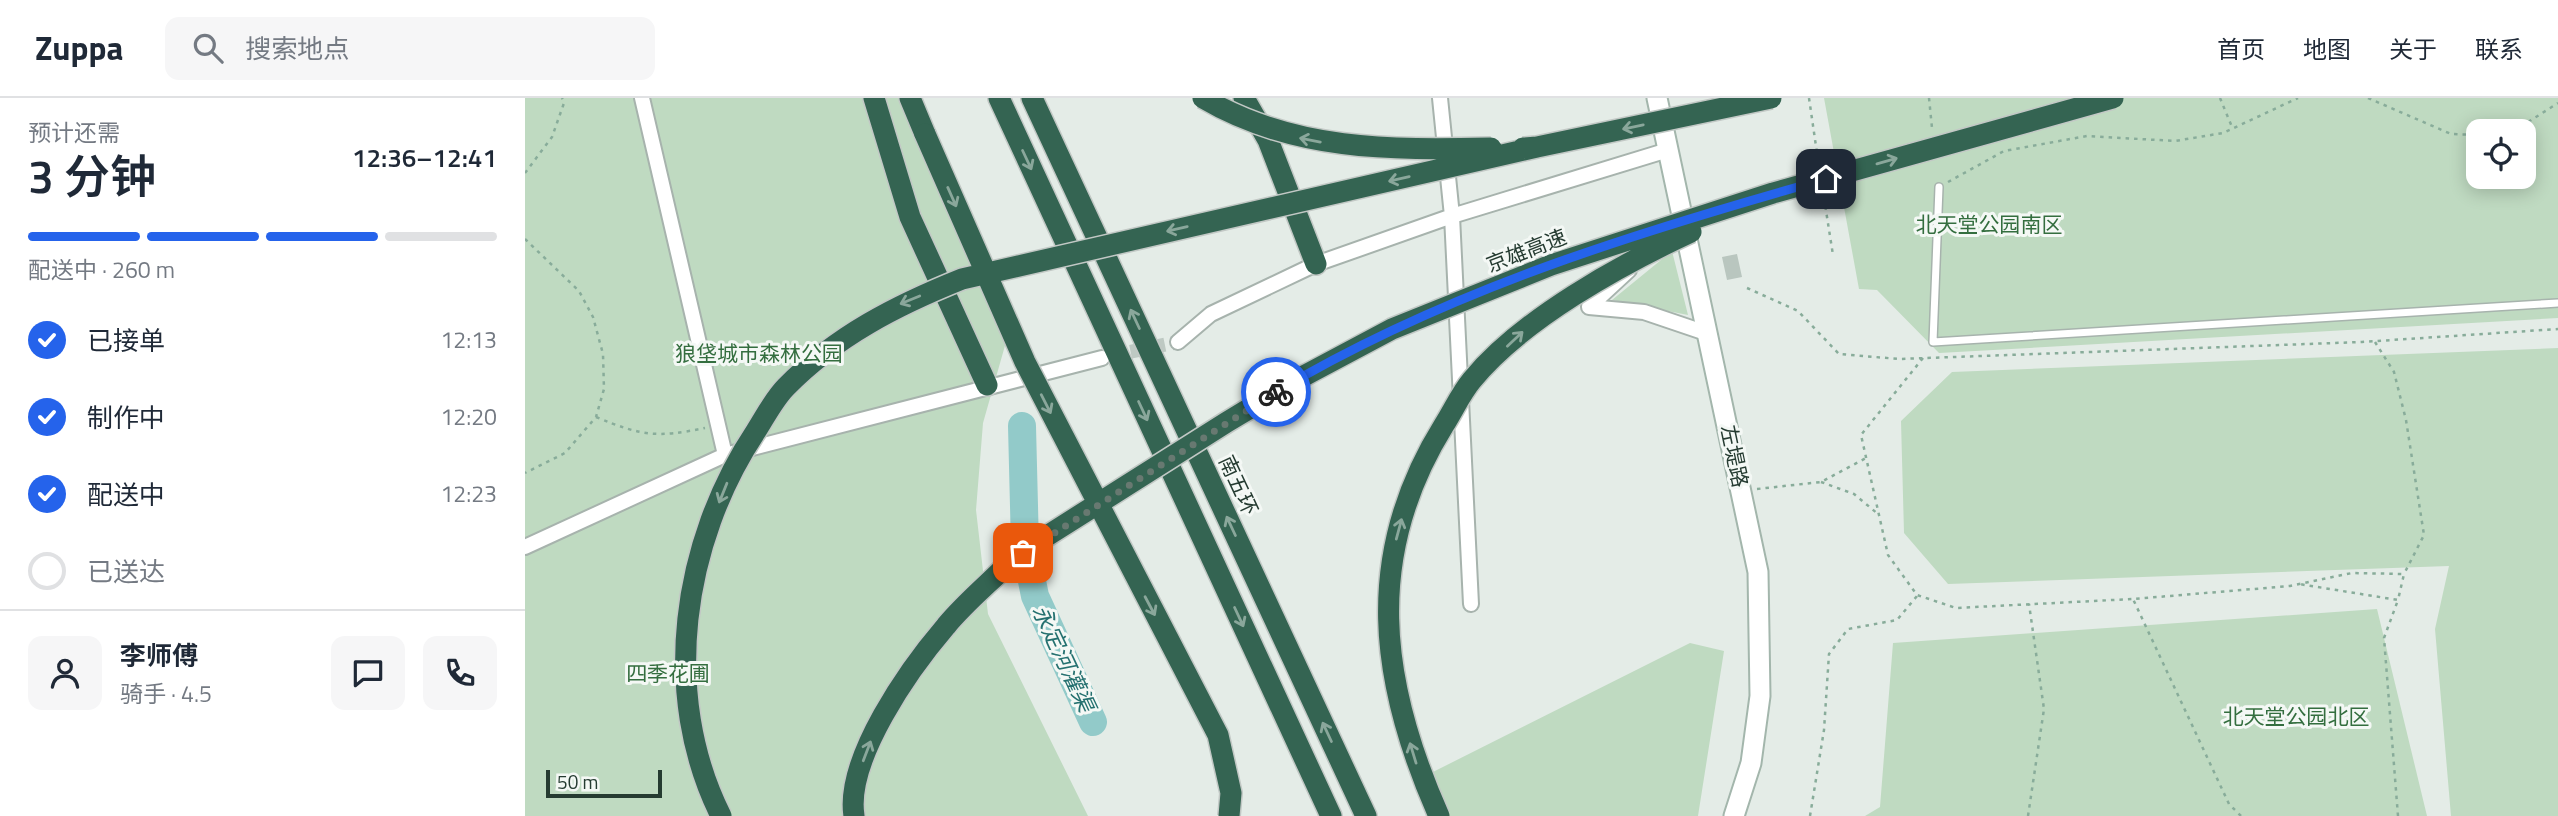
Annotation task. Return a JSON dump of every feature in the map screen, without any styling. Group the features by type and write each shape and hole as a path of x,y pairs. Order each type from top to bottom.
{"highway":[{"path":"874,98 911,217 987,385"},
{"path":"911,98 1025,362 1218,735 1231,793 1229,816"},
{"path":"999,98 1331,816"},
{"name":"南五环","path":"1031,98 1366,816"},
{"path":"1203,98 1225,111 1289,136 1336,145 1393,150 1537,147"},
{"path":"1244,98 1268,140 1316,264"},
{"path":"721,816 710,794 695,742 688,696 688,597 701,547 735,462 785,388 845,337 899,304 962,279 1537,147 1771,98"},
{"name":"京雄高速","path":"855,816 851,798 868,747 900,684 947,624 1007,565 1039,541 1300,378 1392,329 1551,265 1773,193 2113,98"},
{"path":"1439,816 1415,762 1400,710 1387,606 1393,551 1421,462 1472,380 1535,321 1661,246 1773,193"}],"main road":[{"name":"左堤路","path":"1657,98 1743,490 1758,572 1761,696 1751,763 1734,816"}],"street":[{"path":"642,98 725,455"},
{"path":"1440,98 1452,216 1471,604"},
{"path":"1178,342 1211,314 1316,264 1452,216 1668,150"},
{"path":"1682,210 1636,263 1589,307 1644,312 1709,334"},
{"path":"525,547 725,455 987,385 1102,358"}],"lane":[{"path":"1939,187 1933,342 2558,303"}],"path":[{"path":"525,173 552,137 564,103 562,98"},
{"path":"1929,98 1933,136"},
{"path":"2220,98 2232,129"},
{"path":"1939,187 2004,151 2087,136 2175,141 2232,129 2298,98"},
{"path":"2368,98 2451,134 2466,135"},
{"path":"2533,119 2558,103"},
{"path":"525,239 579,291 593,317 603,354 604,388 596,418 565,453 525,473"},
{"path":"1747,288 1798,311 1839,354 1923,358 2375,341 2558,329"},
{"path":"2375,341 2394,372 2406,421 2424,535 2404,574 2384,638 2398,816"},
{"path":"1923,358 1861,435 1888,555 1917,595 1956,608 2133,599 2299,584 2352,573 2404,574"},
{"path":"596,418 636,434 669,436 718,426"},
{"path":"1743,490 1821,482 1866,458"},
{"path":"1821,482 1854,494 1879,516"},
{"path":"2299,584 2398,600"},
{"path":"1810,816 1824,730 1829,654 1847,629 1897,620 1917,595"},
{"path":"2133,599 2229,804 2241,816"},
{"path":"2028,816 2044,709 2029,604"}],"green space":[{"name":"狼垡城市森林公园","path":"525,98 899,98 1008,335 983,423 976,510 988,614 1088,816 525,816"},
{"name":"北天堂公园南区","path":"1824,98 2558,98 2558,318 1939,353 1877,290 1859,289"},
{"path":"1672,251 1688,315 1612,300"},
{"path":"2558,348 2558,816 2451,816 2435,629 2449,566 1948,584 1904,533 1901,421 1952,372"},
{"name":"北天堂公园北区","path":"2377,609 2427,816 1865,816 1880,807 1893,643"},
{"path":"1690,643 1724,651 1698,816 1427,816 1413,782"}],"building":[{"path":"1737,254 1742,277 1727,280 1722,257"}],"waterway":[{"name":"永定河灌渠","path":"1022,426 1025,546 1035,596 1093,722"}],"tunnel":[{"path":"1110,356 1178,342"}],"way so far":[{"path":"1023,553 1276,392"}],"route":[{"path":"1276,392 1392,329 1551,265 1773,193 1826,179"}],"park label":[{"name":"四季花圃","path":"668,673"}]}
